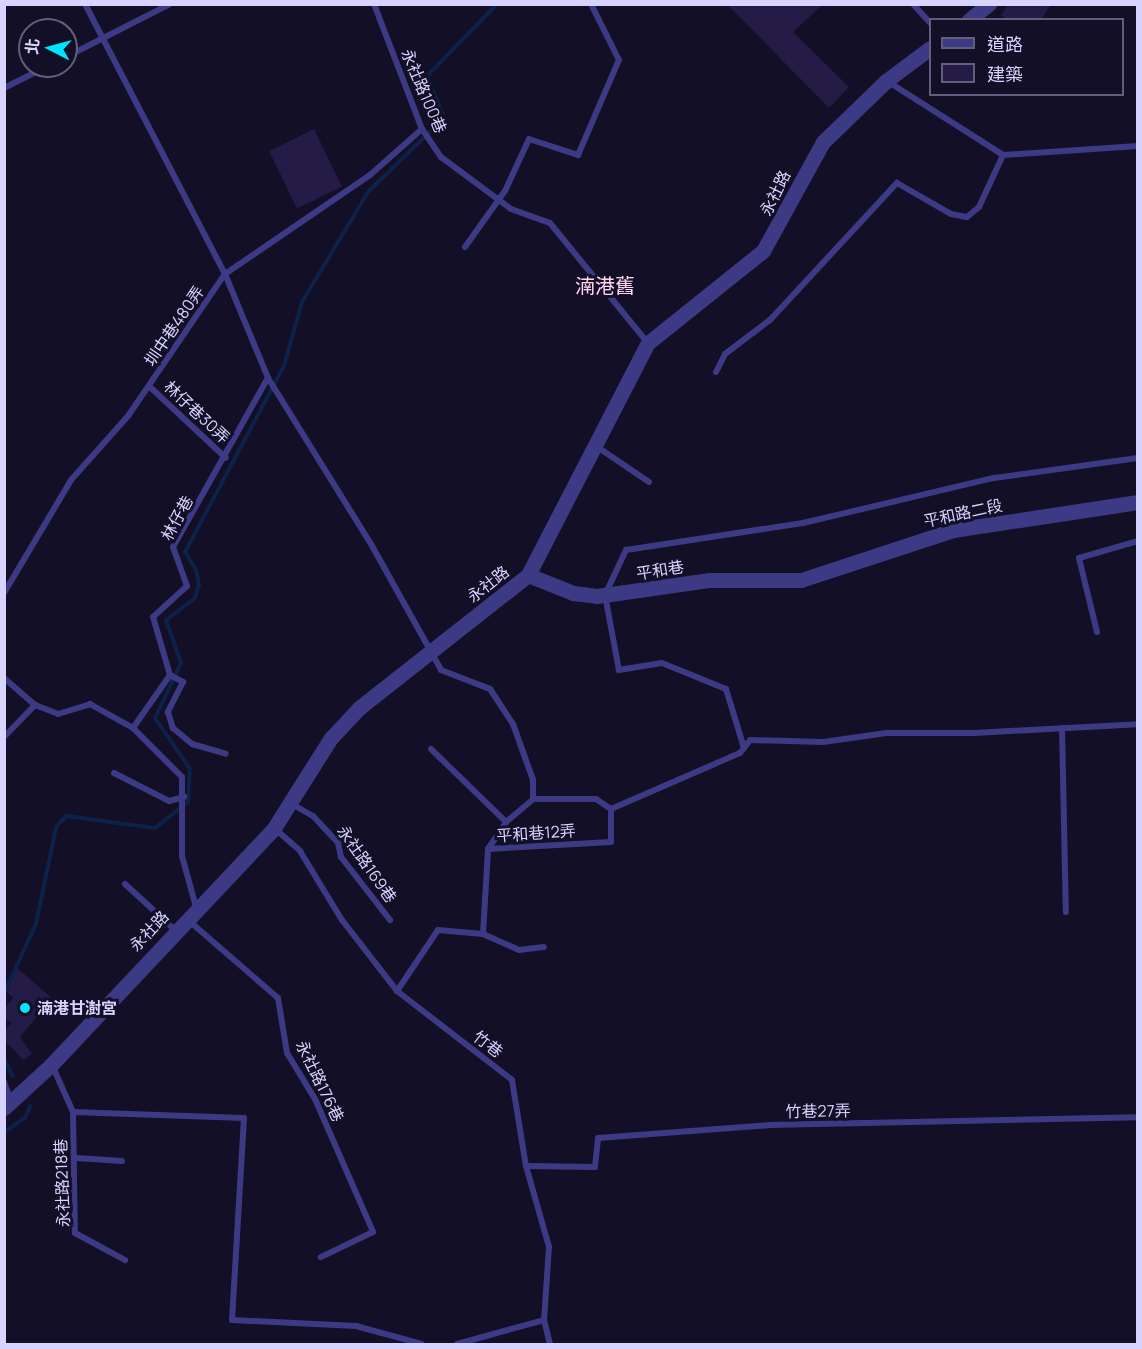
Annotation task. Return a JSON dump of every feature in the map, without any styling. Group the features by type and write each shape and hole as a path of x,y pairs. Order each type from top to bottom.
{"street":[{"path":"972,18 989,4"},
{"name":"永社路","path":"8,1105 51,1065 175,930 274,828 292,804 331,738 359,708 528,575 593,444 648,343 763,251 823,142 886,81 929,49"},
{"name":"平和路二段","path":"801,580 953,530 1137,502"},
{"name":"平和巷","path":"528,575 573,593 605,595 710,580 801,580"}],"lane":[{"path":"85,4 101,39 225,274 268,378 371,544 441,670 490,689 513,724 533,780 533,800"},
{"path":"78,51 171,4"},
{"name":"永社路100巷","path":"374,4 422,129 441,157 474,185 499,197 511,209 550,223 648,343"},
{"path":"465,247 499,197 529,139 578,155 619,60 591,4"},
{"path":"913,4 929,22"},
{"path":"4,88 24,78"},
{"path":"886,81 1002,155 1137,146"},
{"name":"圳中巷480弄","path":"4,593 71,480 128,416 225,274 370,175 422,129"},
{"path":"716,372 725,354 770,320 897,183 951,214 967,217 979,207 1002,155"},
{"name":"林仔巷","path":"170,675 153,617 187,586 172,547 226,458 268,378"},
{"name":"林仔巷30弄","path":"149,386 226,458"},
{"path":"593,444 649,482"},
{"path":"744,748 726,689 662,663 619,670 605,595 626,550 803,523 994,478 1137,458"},
{"path":"1097,632 1079,558 1137,541"},
{"path":"133,728 170,675 183,682 168,712 173,728 192,744 226,754"},
{"path":"4,678 35,705 58,714 90,705 133,728 182,777 184,798 182,856 191,913"},
{"path":"4,737 35,705"},
{"path":"488,849 506,822 533,800 596,799 611,809 744,748 750,740 823,741 886,733 1137,724"},
{"path":"1062,728 1066,912"},
{"path":"432,749 506,822"},
{"path":"114,773 169,801 184,798"},
{"name":"永社路169巷","path":"292,804 313,816 338,843 341,857 390,920"},
{"name":"平和巷12弄","path":"483,934 488,849 611,842 611,809"},
{"name":"竹巷","path":"274,828 300,851 342,920 397,991 512,1080 526,1166 549,1247 544,1320 550,1344"},
{"path":"125,884 175,930"},
{"name":"永社路176巷","path":"191,913 278,998 287,1053 315,1099 373,1232 321,1257"},
{"path":"397,991 438,930 483,934 519,950 544,947"},
{"path":"51,1065 73,1112 244,1118 232,1320 356,1326 423,1344"},
{"path":"4,1082 8,1105"},
{"name":"永社路218巷","path":"73,1112 76,1158 75,1233 125,1260"},
{"name":"竹巷27弄","path":"526,1166 595,1167 598,1138 769,1125 1137,1117"},
{"path":"76,1158 122,1161"},
{"path":"457,1344 544,1320"}],"building":[{"path":"727,4 823,4 793,32 849,87 829,108"},
{"path":"1009,4 1051,4 1042,18 1005,18 1001,15"},
{"path":"314,129 342,187 297,208 269,151"},
{"name":"湳港甘澍宮","path":"17,968 52,998 20,1037 32,1054 23,1060 4,1040 4,1031 12,1023 4,1018 4,1009 13,998 7,992"}],"waterway":[{"path":"4,993 36,924 56,827 66,816 155,828 188,802 190,769 155,718 181,663 166,620 195,598 199,585 196,570 185,552 284,366 302,302 368,192 444,118 427,76 497,4"},
{"path":"4,1059 13,1076"},
{"path":"4,1132 25,1118 30,1106"}],"place":[{"name":"湳港甘澍宮","path":"25,1008"}],"district":[{"name":"湳港舊","path":"605,285"}]}
